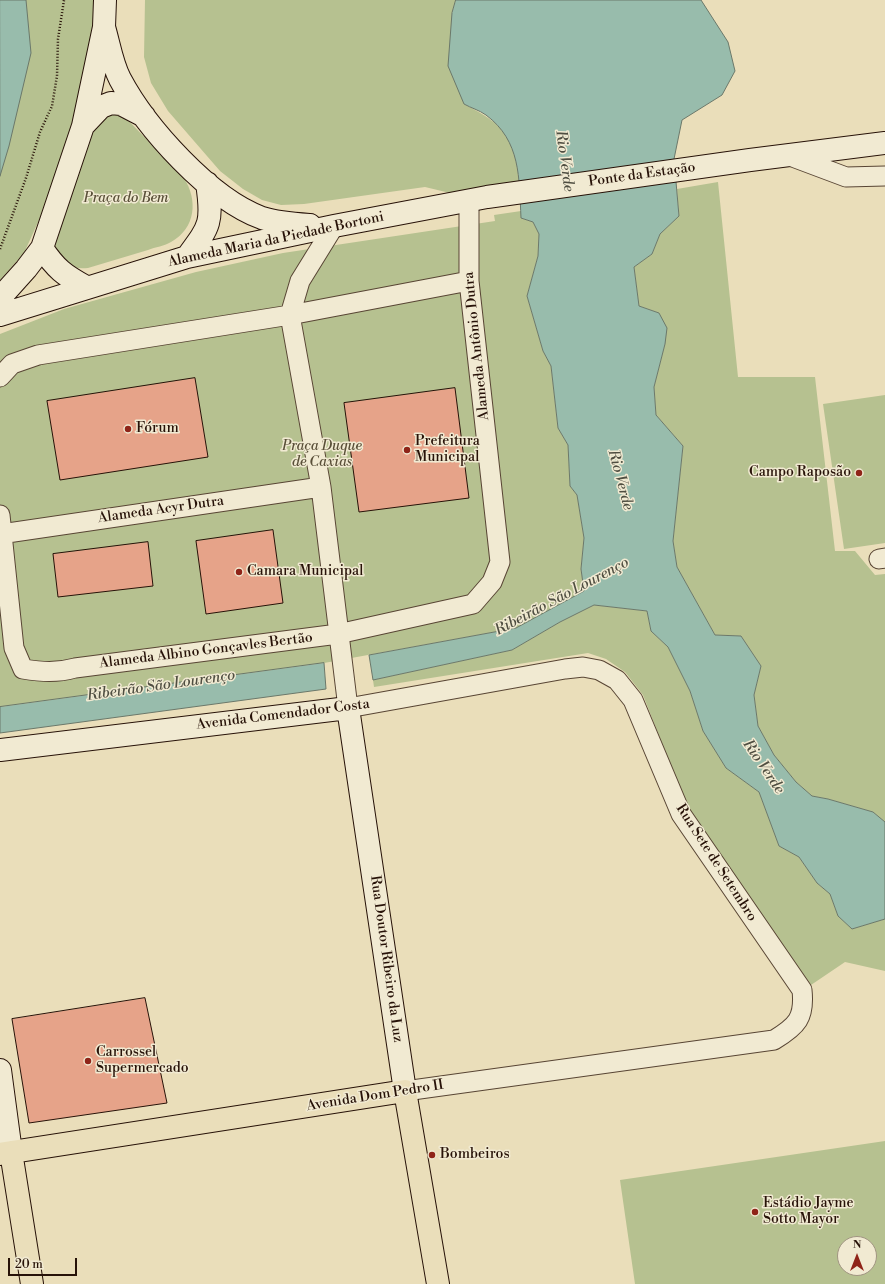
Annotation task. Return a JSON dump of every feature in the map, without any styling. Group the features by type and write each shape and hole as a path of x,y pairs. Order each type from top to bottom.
{"main road":[{"path":"0,298 26,269 42,248 82,126 104,27 105,0"},
{"path":"104,27 120,78 144,116 178,156 223,197 245,211 263,218 288,223 334,226"},
{"path":"82,126 101,107 111,103 121,104 144,116"},
{"name":"Ponte da Estação","path":"478,199 750,160 885,143"},
{"path":"187,257 208,227 211,209 207,183"},
{"name":"Alameda Maria da Piedade Bortoni","path":"0,315 86,287 187,257 334,226 478,199"},
{"path":"42,248 53,264 64,275 86,287"},
{"name":"Avenida Comendador Costa","path":"0,750 348,708"},
{"name":"Rua Doutor Ribeiro da Luz","path":"348,708 405,1091 438,1284"},
{"path":"0,1070 5,1153 32,1284"},
{"name":"Avenida Dom Pedro II","path":"5,1153 405,1091"}],"street":[{"path":"790,156 846,177 885,176"},
{"name":"Alameda Antônio Dutra","path":"478,199 469,281 500,562"},
{"path":"290,315 300,282 334,226"},
{"path":"0,377 12,364 38,354 290,315 469,281"},
{"name":"Rua Doutor Ribeiro da Luz","path":"290,315 321,486 348,708"},
{"name":"Alameda Acyr Dutra","path":"1,534 321,486"},
{"path":"0,515 1,534"},
{"name":"Alameda Albino Gonçavles Bertão","path":"1,534 14,648 23,669 42,672 60,672 75,668 338,634 473,604 492,582 500,562"},
{"name":"Rua Sete de Setembro","path":"565,669 583,667 599,670 617,680 633,700 680,814 802,990 804,1007 798,1021 789,1031 774,1040 750,1044"},
{"name":"Avenida Comendador Costa","path":"348,708 565,669"},
{"name":"Avenida Dom Pedro II","path":"405,1091 750,1044"}],"path":[{"path":"0,248 26,178 40,132 52,106 57,76 58,39 64,0"}],"green space":[{"path":"0,0 97,0 77,114 45,207 24,253 0,280"},
{"path":"145,0 456,0 452,13 464,104 479,112 505,133 510,140 514,152 520,182 450,193 425,187 304,204 281,205 262,200 243,189 220,171 168,111 151,83 144,57"},
{"name":"Praça do Bem","path":"116,113 124,116 184,178 193,204 190,221 186,229 179,236 166,245 88,268 73,267 52,253 97,119"},
{"path":"718,182 738,377 815,377 835,551 855,551 875,575 885,574 885,822 873,812 812,796 796,782 774,755 758,726 754,695 761,666 741,636 715,635 677,567 673,541 683,446 656,415 654,387 665,344 659,313 639,306 634,267 652,254 660,234 679,216 677,189"},
{"name":"Praça Duque de Caxias","path":"521,211 521,218 533,222 539,234 538,256 527,296 543,351 551,366 558,428 568,445 570,486 577,495 584,538 581,569 584,591 516,628 324,663 0,707 0,334 64,309 196,272 283,253 495,221 494,215"},
{"name":"Campo Raposão","path":"885,395 885,543 844,549 823,404"},
{"path":"594,605 647,611 651,631 668,647 690,691 703,731 726,768 759,792 779,846 799,857 817,883 830,894 838,916 852,929 885,919 885,971 845,962 811,985 689,812 643,695 625,672 606,659 588,653 374,687 373,680 512,650 560,622"},
{"name":"Estádio Jayme Sotto Mayor","path":"885,1141 885,1284 635,1284 620,1180"}],"water":[{"path":"0,0 26,0 31,53 9,146 0,176"},
{"name":"Rio Verde","path":"456,0 701,0 728,42 735,71 722,95 682,120 674,159 679,216 660,234 652,254 634,267 639,306 659,313 667,328 665,344 654,387 656,415 683,446 673,541 677,567 715,635 741,636 761,666 754,695 758,726 774,755 796,782 812,796 873,812 885,822 885,919 852,929 838,916 830,894 817,883 799,857 779,846 759,792 726,768 703,731 690,691 668,647 651,631 647,611 594,605 560,622 512,650 373,680 369,655 516,628 584,591 581,569 584,538 577,495 570,486 568,445 558,428 551,366 543,351 527,296 538,256 539,234 533,222 521,218 520,189 516,161 506,136 486,115 464,104 448,66 452,13"},
{"name":"Ribeirão São Lourenço","path":"324,663 326,689 0,733 0,707"}],"building":[{"name":"Fórum","path":"195,378 208,457 60,480 47,401"},
{"name":"Prefeitura Municipal","path":"455,388 469,498 359,512 344,403"},
{"name":"Camara Municipal","path":"273,530 283,603 206,614 196,541"},
{"path":"148,542 153,586 58,597 53,554"},
{"name":"Carrossel Supermercado","path":"145,998 167,1103 29,1123 12,1019"}],"place":[{"name":"Fórum","path":"128,429"},
{"name":"Prefeitura Municipal","path":"407,450"},
{"name":"Campo Raposão","path":"859,473"},
{"name":"Camara Municipal","path":"239,572"},
{"name":"Carrossel Supermercado","path":"88,1061"},
{"name":"Bombeiros","path":"432,1155"},
{"name":"Estádio Jayme Sotto Mayor","path":"755,1212"}]}
